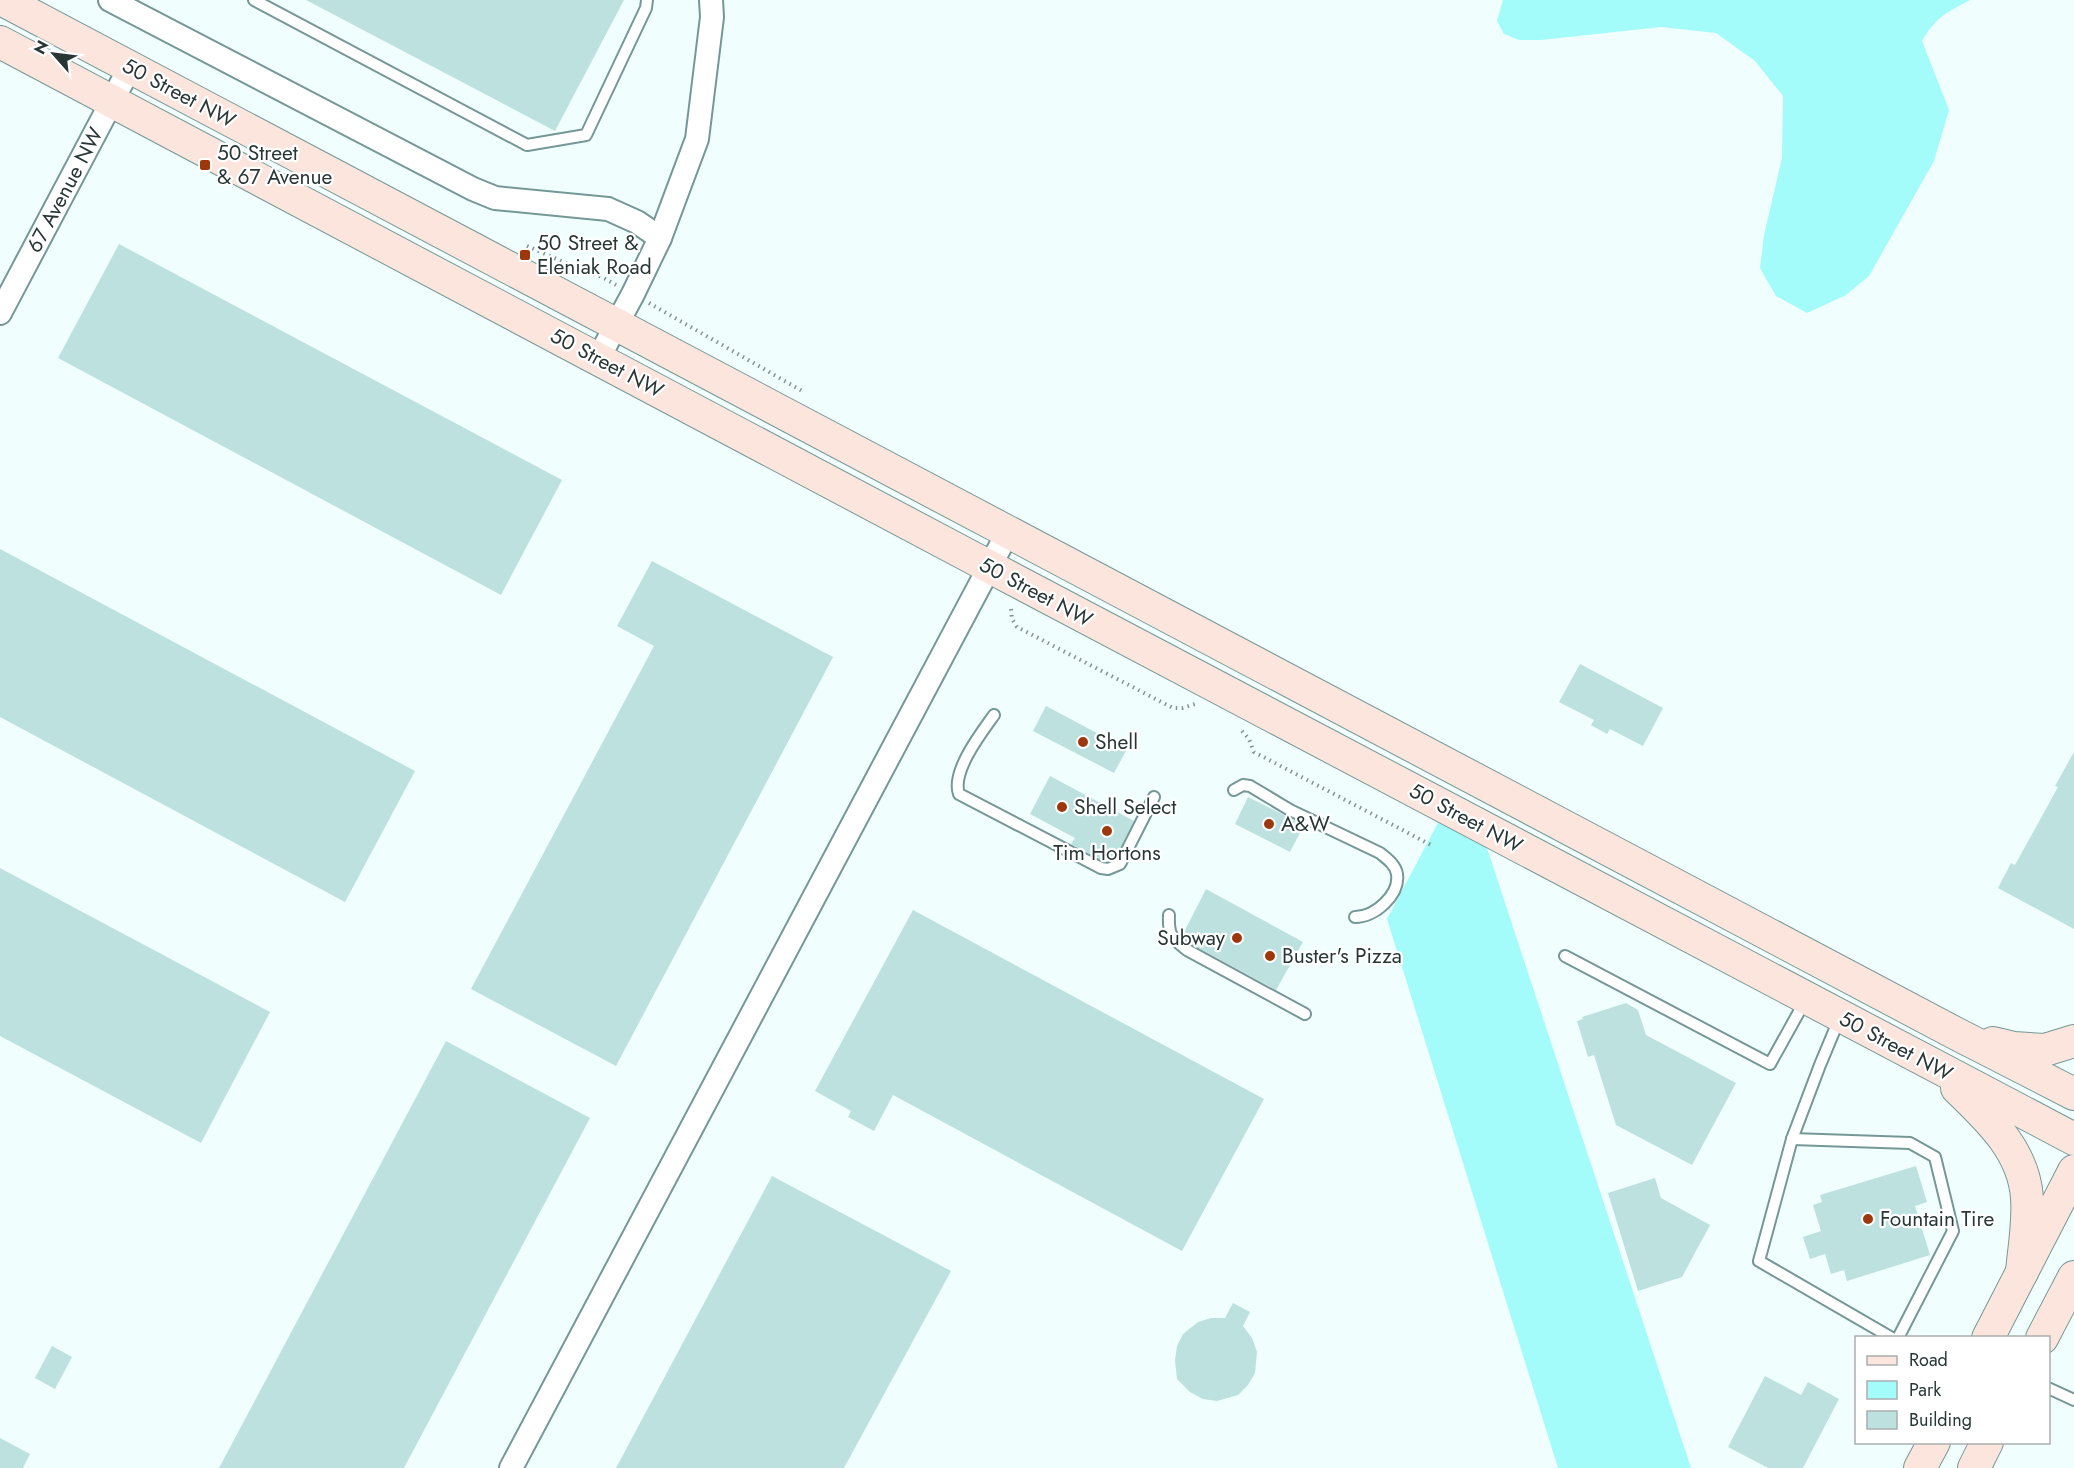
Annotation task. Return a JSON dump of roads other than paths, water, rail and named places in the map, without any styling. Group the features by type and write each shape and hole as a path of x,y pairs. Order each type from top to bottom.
{"main road":[{"name":"50 Street NW","path":"3,0 2074,1094"},
{"name":"50 Street NW","path":"0,42 2074,1139"},
{"path":"1955,1033 2014,1048 2045,1050 2074,1041"},
{"path":"1932,1065 1992,1123 2004,1138 2022,1170 2027,1206 2022,1272"},
{"path":"1989,1336 2074,1171"},
{"path":"2047,1328 2074,1277"},
{"path":"2047,1328 2074,1298"},
{"path":"1920,1468 1933,1444"},
{"path":"1974,1468 1986,1444"}],"street":[{"path":"110,0 473,189 495,198 608,209 637,222 660,238"},
{"path":"598,358 660,238 697,139 712,17 711,0"},
{"name":"67 Avenue NW","path":"0,313 130,67"},
{"path":"511,1468 1008,532"}],"lane":[{"path":"254,0 527,145 586,135 646,8 647,0"},
{"path":"994,716 963,765 957,779 959,794 1101,868 1108,869 1119,864 1154,797"},
{"path":"1234,790 1243,785 1250,786 1290,810 1380,853 1392,862 1397,875 1387,901 1368,916 1355,917"},
{"path":"1169,915 1168,931 1187,950 1305,1014"},
{"path":"1565,956 1770,1064 1806,998"},
{"path":"1841,1017 1792,1139 1759,1261 1889,1336"},
{"path":"1792,1139 1910,1143 1935,1157 1953,1231 1899,1336"},
{"path":"2050,1389 2074,1401"}],"place":[{"name":"50 Street & 67 Avenue","path":"205,165"},
{"name":"50 Street & Eleniak Road","path":"525,255"},
{"name":"Shell","path":"1083,742"},
{"name":"Shell Select","path":"1062,807"},
{"name":"A&W","path":"1269,824"},
{"name":"Tim Hortons","path":"1107,831"},
{"name":"Subway","path":"1237,938"},
{"name":"Buster's Pizza","path":"1270,956"},
{"name":"Fountain Tire","path":"1868,1219"}]}
